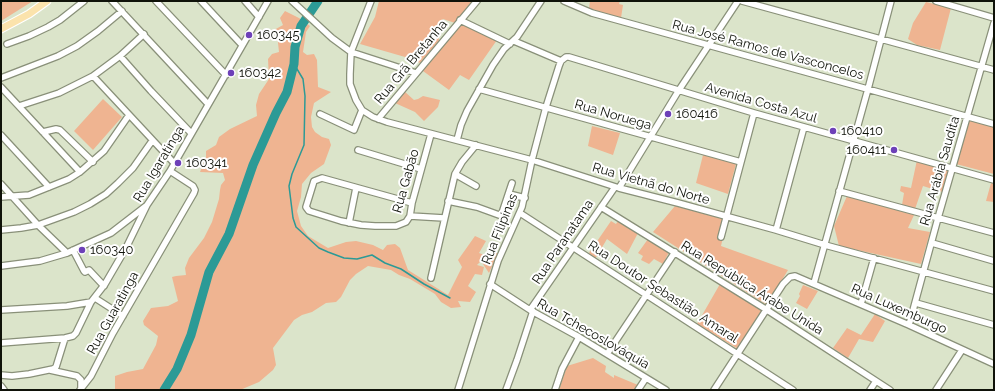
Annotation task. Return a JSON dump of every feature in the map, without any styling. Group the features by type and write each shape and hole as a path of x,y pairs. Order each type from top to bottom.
{"main road":[{"path":"1,29 28,14 47,1"}],"street":[{"path":"7,44 48,27 60,20 84,1"},
{"path":"112,1 208,104"},
{"path":"156,1 226,75"},
{"path":"201,1 242,45"},
{"path":"245,1 259,17"},
{"name":"Rua Igaratinga","path":"67,338 74,335 78,330 93,300 104,286 126,248 147,205 170,171 268,1"},
{"path":"292,1 332,38 351,52 416,73"},
{"path":"320,114 354,130 362,110 356,100 350,84 351,52 371,1"},
{"name":"Rua Grã Bretanha","path":"378,119 477,1"},
{"path":"457,140 461,125 479,89 500,54 512,42 541,1"},
{"name":"Rua José Ramos de Vasconcelos","path":"564,1 592,13 994,124"},
{"name":"Rua Paranatama","path":"506,390 518,360 532,311 572,247 600,207 617,187 738,1"},
{"path":"742,1 994,70"},
{"path":"814,284 891,1"},
{"path":"936,1 994,18"},
{"path":"1,78 58,56 77,46 122,11"},
{"path":"460,20 561,61"},
{"name":"Rua Arábia Saudita","path":"910,325 923,271 994,23"},
{"path":"19,106 59,93 93,76 120,56 144,34"},
{"path":"120,56 191,133"},
{"name":"Avenida Costa Azul","path":"561,61 566,57 569,57 754,113 994,180"},
{"name":"Rua Filipinas","path":"458,390 498,261 520,213 525,198 532,160 561,61"},
{"path":"93,76 174,163"},
{"path":"1,87 80,172"},
{"name":"Rua Noruega","path":"479,89 741,162"},
{"name":"Rua Vietnã do Norte","path":"362,110 378,119 532,160 617,187 994,291"},
{"path":"721,237 754,113"},
{"path":"1,197 29,195 69,179 80,172 104,151 129,115"},
{"path":"776,230 804,127"},
{"path":"43,132 56,129 60,130 93,162"},
{"name":"Rua Gabão","path":"356,188 322,178 314,181 307,204 307,209 349,223 375,226 396,226 406,222 410,216 412,203 431,134"},
{"path":"1,135 49,187"},
{"path":"1,230 21,228 38,224 74,212 90,204 106,194 133,168 152,141"},
{"path":"431,278 455,174 462,162 476,145"},
{"path":"358,150 421,169"},
{"name":"Rua Guaratinga","path":"81,389 91,376 123,316 194,193 195,190 192,186 170,171"},
{"path":"455,174 476,186"},
{"path":"448,201 477,207 499,216 502,213 512,183"},
{"path":"1,184 67,253"},
{"path":"349,223 356,188 412,203"},
{"path":"839,191 994,233"},
{"path":"509,194 525,198"},
{"path":"1,266 40,261 67,253 111,233 147,205"},
{"name":"Rua República Árabe Unida","path":"600,207 767,310 890,390"},
{"name":"Rua Doutor Sebastião Amaral","path":"520,213 794,390"},
{"path":"410,216 444,218"},
{"path":"932,243 994,261"},
{"path":"73,250 84,271 89,270 104,286"},
{"path":"607,354 675,252"},
{"path":"861,304 874,258"},
{"name":"Rua Luxemburgo","path":"767,310 787,279 795,276 910,325 994,364"},
{"name":"Rua Tchecoslováquia","path":"490,284 532,311 579,337 666,390"},
{"path":"1,310 67,306 93,300 123,316"},
{"path":"916,303 994,325"},
{"path":"714,390 767,310"},
{"path":"555,390 562,369 579,337"},
{"path":"1,343 67,338 56,367 50,370 12,376 1,376"},
{"path":"936,390 962,350"},
{"path":"50,370 77,376 81,380 81,389"},
{"path":"638,390 646,378"},
{"path":"870,390 876,381"},
{"path":"1,386 4,390"}],"shaded area":[{"path":"1,1 33,1 1,21"},
{"path":"379,1 473,1 455,23 443,19 438,30 439,41 420,63 412,59 360,44 375,17"},
{"path":"590,1 620,1 619,4 623,5 621,18 589,9"},
{"path":"926,2 951,8 940,50 917,45 908,39 913,23"},
{"path":"285,11 299,18 310,26 306,32 303,52 307,55 314,54 317,60 318,87 331,92 314,103 311,117 312,127 315,132 322,137 329,139 331,145 324,164 311,173 302,184 301,197 297,211 301,226 308,236 328,248 346,242 356,241 373,245 383,250 387,245 395,244 400,248 408,270 448,295 462,267 458,260 475,236 486,241 479,253 490,257 493,253 498,253 489,273 481,261 477,265 484,267 482,275 475,274 468,286 476,292 470,302 458,301 461,307 451,308 441,302 435,294 410,279 391,270 368,266 350,280 341,297 336,302 326,303 312,312 302,315 294,320 273,348 276,365 273,370 259,382 240,390 115,390 115,376 143,369 156,345 158,336 144,325 143,321 151,308 168,306 178,301 172,277 186,275 185,268 189,258 204,238 212,222 219,199 221,185 225,180 223,173 200,172 206,157 206,151 216,145 219,137 230,129 257,116 256,105 259,94 269,79 268,59 272,54 279,52 277,34 274,30 283,25 280,18"},
{"path":"461,24 497,40 469,80 460,75 449,90 423,71"},
{"path":"404,91 414,100 423,96 440,100 438,107 424,121 415,112 395,103"},
{"path":"103,99 122,117 93,150 74,131"},
{"path":"970,119 994,126 994,174 956,164"},
{"path":"592,126 620,133 613,155 588,146"},
{"path":"703,155 736,164 728,194 696,183"},
{"path":"917,160 950,170 942,192 923,186 915,209 902,205 904,193 900,191 901,186 911,188"},
{"path":"991,183 994,184 994,202 986,201"},
{"path":"847,196 914,215 908,228 930,232 921,264 839,246 834,226"},
{"path":"675,206 727,220 721,246 788,270 767,305 653,232"},
{"path":"611,221 616,224 618,221 638,233 627,254 607,239 595,259 589,253"},
{"path":"648,239 669,252 663,264 654,259 649,264 641,260 643,256 638,253"},
{"path":"720,284 762,310 738,349 697,324"},
{"path":"803,285 818,291 807,309 796,303"},
{"path":"875,314 885,321 873,342 859,339 848,358 833,348 847,328 861,335"},
{"path":"593,358 606,366 605,372 614,378 614,375 638,385 634,390 559,390 567,366"}],"waterway":[{"path":"164,390 177,369 191,335 209,272 229,234 253,165 287,92 294,64 295,47 301,26 318,1"},
{"path":"294,64 303,79 305,96 304,145 292,174 289,186 293,218 296,227 319,248 344,258 357,259 372,255 385,263 401,269 450,298"}],"place":[{"name":"160345","path":"249,35"},
{"name":"160342","path":"231,73"},
{"name":"160416","path":"668,114"},
{"name":"160410","path":"833,131"},
{"name":"160411","path":"894,150"},
{"name":"160341","path":"178,163"},
{"name":"160340","path":"82,250"}]}
